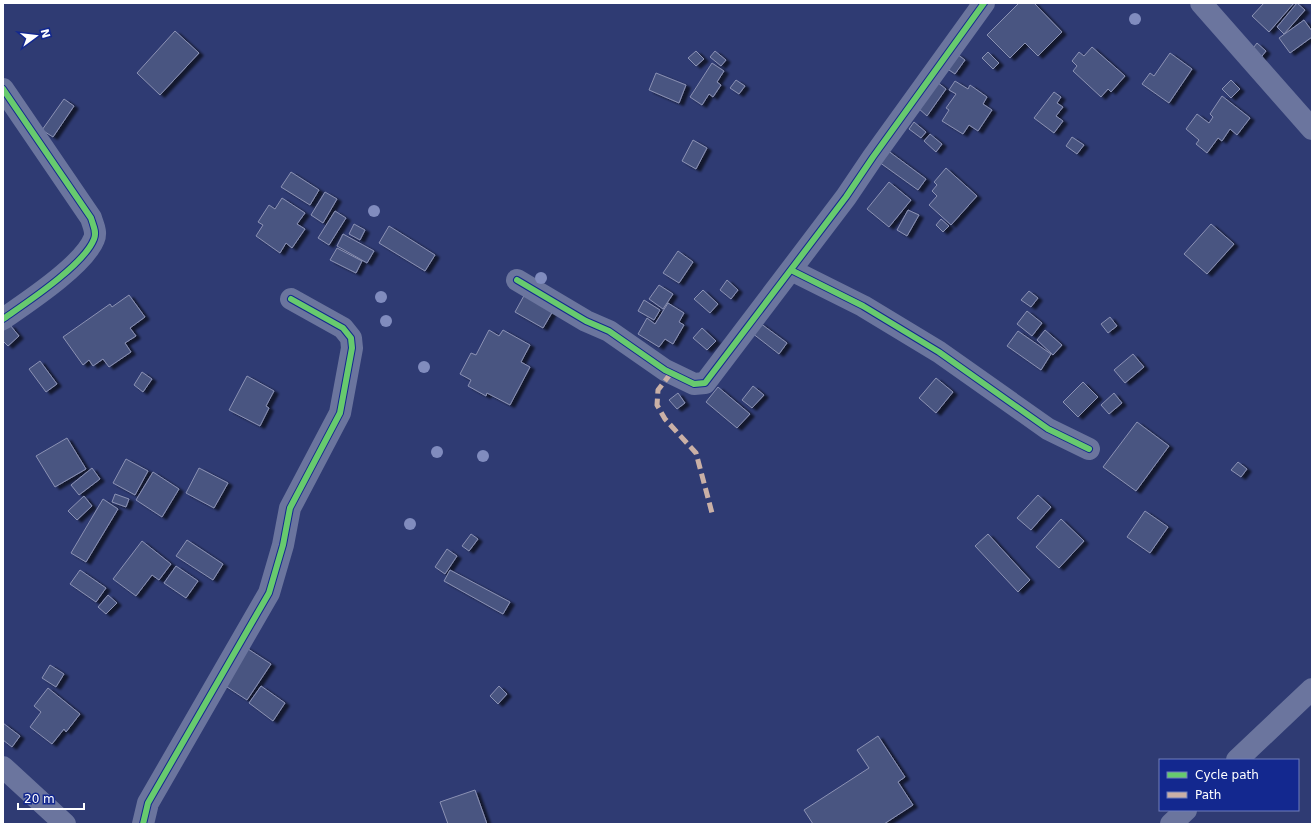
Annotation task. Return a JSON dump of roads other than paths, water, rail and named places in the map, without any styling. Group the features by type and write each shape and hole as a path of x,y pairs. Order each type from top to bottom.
{"street":[{"path":"517,280 586,321 609,331 665,370 694,384 705,383 712,376 846,197 984,3"},
{"path":"1210,6 1312,129"},
{"path":"3,89 90,218 95,232 94,240 80,258 51,285 3,319"},
{"path":"791,270 863,306 939,352 1048,429 1089,450"},
{"path":"143,824 148,803 269,593 283,545 290,508 340,413 352,348 351,338 344,328 291,298"},
{"path":"1237,759 1312,689"},
{"path":"3,767 65,824"},
{"path":"1171,824 1185,811"}]}
